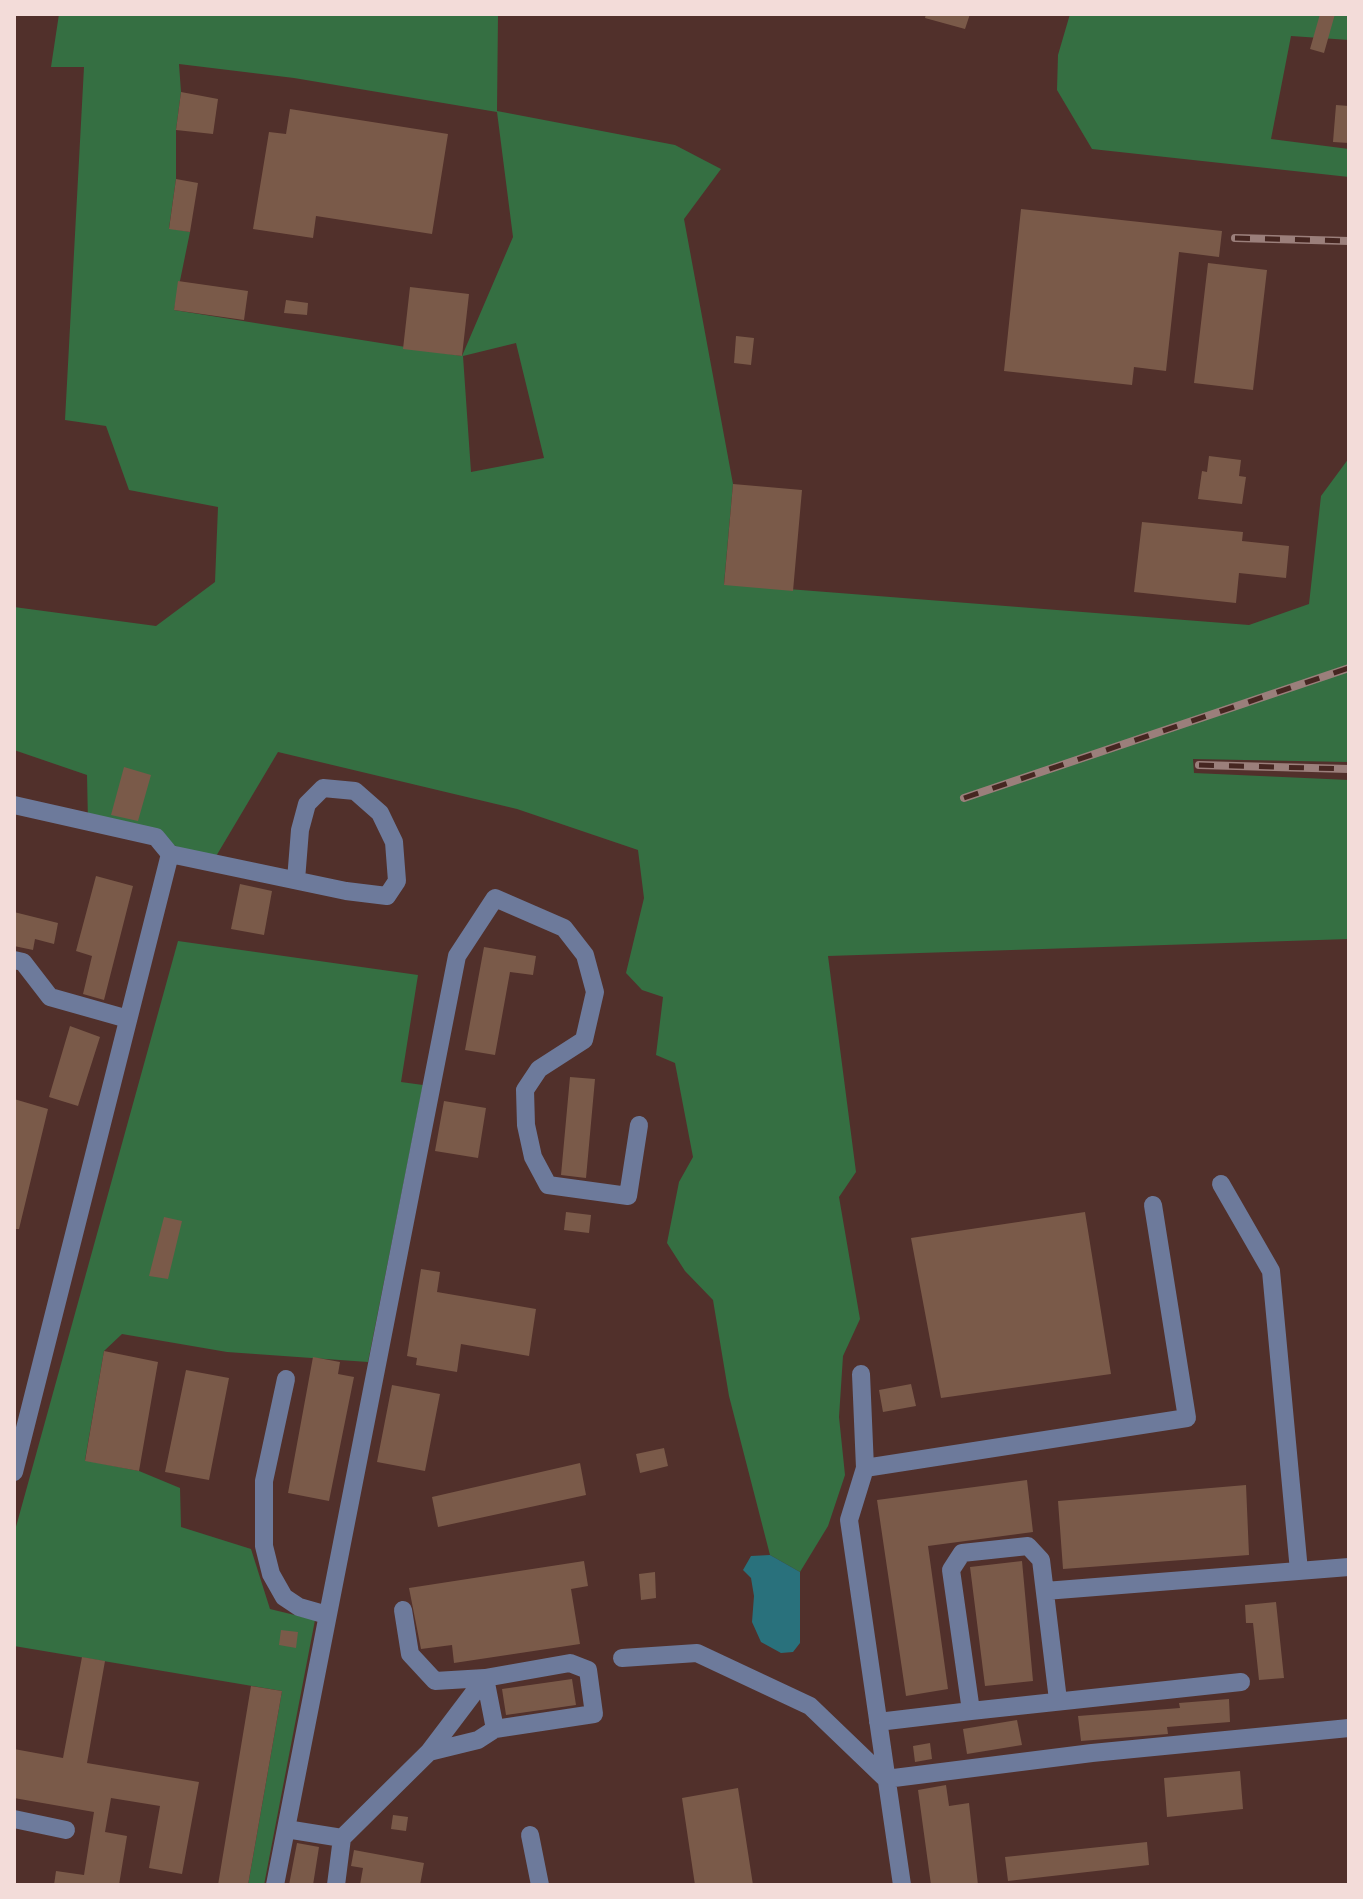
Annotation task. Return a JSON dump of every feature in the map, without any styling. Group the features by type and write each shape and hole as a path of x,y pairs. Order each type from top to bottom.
{"street":[{"path":"14,805 156,837 170,854 296,880 387,896 397,881 394,842 380,813 355,791 323,788 307,804 300,830 296,880"},
{"path":"14,1472 170,854"},
{"path":"275,1885 457,956 495,898 564,928 585,955 595,992 584,1040 539,1069 525,1090 526,1125 533,1157 548,1185 628,1196 639,1125"},
{"path":"14,960 23,962 50,997 128,1019"},
{"path":"1221,1184 1271,1271 1299,1571"},
{"path":"865,1468 1187,1418 1153,1205"},
{"path":"861,1374 865,1468 849,1520 902,1885"},
{"path":"286,1379 264,1481 264,1546 271,1574 284,1597 299,1607 327,1615"},
{"path":"971,1711 951,1570 962,1553 1028,1546 1041,1560 1058,1700"},
{"path":"1045,1591 1349,1567"},
{"path":"403,1610 410,1654 435,1681 485,1678 570,1663 588,1670 594,1714 495,1729 478,1740 429,1752"},
{"path":"622,1658 697,1653 810,1706 886,1779"},
{"path":"485,1678 495,1729"},
{"path":"336,1885 342,1838 429,1752 485,1678"},
{"path":"878,1722 1241,1682"},
{"path":"886,1779 1092,1753 1349,1728"},
{"path":"14,1819 66,1830"},
{"path":"286,1829 342,1838"},
{"path":"530,1835 540,1885"}],"green space":[{"path":"59,14 498,14 497,111 675,145 721,169 684,219 733,484 724,584 1249,625 1309,604 1321,496 1349,458 1349,762 1193,759 1194,773 1349,780 1349,939 828,956 856,1172 839,1197 860,1319 843,1356 839,1417 845,1475 828,1526 800,1572 770,1555 729,1396 713,1300 685,1271 667,1243 679,1182 693,1157 675,1063 656,1055 663,997 642,990 626,973 644,898 638,850 517,809 278,752 212,863 156,837 88,822 87,775 14,750 14,607 156,626 215,582 218,507 129,490 106,426 65,420 84,67 51,67","holes":["179,64 294,78 497,112 513,237 462,356 174,310 190,232 169,228 176,179 176,130 181,92","516,343 544,458 471,472 463,356"]},
{"path":"1070,14 1349,14 1349,40 1291,36 1271,139 1349,149 1349,177 1092,149 1057,90 1058,55"},
{"path":"178,941 418,975 401,1082 423,1085 368,1362 227,1352 122,1334 104,1351 85,1460 139,1471 180,1488 181,1527 251,1549 270,1609 315,1620 264,1885 248,1885 282,1691 14,1646 14,1534"}],"water":[{"path":"770,1555 800,1572 800,1643 793,1652 781,1653 761,1642 752,1622 754,1596 751,1578 743,1570 751,1556"}],"building":[{"path":"926,14 970,14 965,29 925,18"},
{"path":"1320,14 1335,14 1324,53 1310,49"},
{"path":"181,92 218,99 213,134 176,130"},
{"path":"1336,105 1349,106 1349,143 1333,142"},
{"path":"290,109 448,134 432,234 316,216 313,238 253,229 269,132 286,134"},
{"path":"176,179 198,183 190,232 169,229"},
{"path":"1021,209 1222,231 1219,257 1179,252 1166,371 1134,367 1132,385 1004,371"},
{"path":"1208,263 1267,270 1253,390 1194,383"},
{"path":"178,281 248,291 244,320 174,310"},
{"path":"410,287 469,294 462,356 403,349"},
{"path":"286,300 308,303 307,315 284,313"},
{"path":"736,336 754,338 751,365 734,363"},
{"path":"1209,456 1241,460 1239,476 1246,477 1242,504 1198,499 1202,471 1207,472"},
{"path":"733,484 802,490 793,591 724,585"},
{"path":"1142,522 1243,532 1242,541 1289,546 1286,578 1239,573 1236,603 1134,592"},
{"path":"124,767 151,775 138,821 111,815"},
{"path":"96,876 133,886 104,1000 83,994 92,956 76,951"},
{"path":"240,884 272,891 264,935 231,929"},
{"path":"14,912 58,923 54,944 35,939 33,950 14,946"},
{"path":"484,947 536,956 533,975 510,972 495,1055 465,1050"},
{"path":"70,1026 100,1037 78,1106 49,1097"},
{"path":"570,1077 595,1079 586,1178 561,1175"},
{"path":"14,1099 48,1109 19,1229 14,1229"},
{"path":"444,1101 486,1108 478,1158 435,1151"},
{"path":"566,1212 591,1215 589,1233 564,1230"},
{"path":"1085,1212 1111,1374 941,1398 911,1238"},
{"path":"164,1217 182,1221 168,1279 149,1276"},
{"path":"421,1269 440,1272 437,1292 536,1309 529,1356 461,1344 457,1372 416,1365 417,1358 407,1356"},
{"path":"104,1351 158,1362 139,1471 85,1461"},
{"path":"313,1357 340,1362 338,1374 354,1377 329,1501 288,1493"},
{"path":"186,1370 229,1378 209,1480 165,1472"},
{"path":"911,1384 916,1406 883,1412 879,1390"},
{"path":"392,1385 440,1394 425,1471 377,1462"},
{"path":"664,1448 668,1466 640,1473 636,1454"},
{"path":"580,1463 586,1495 438,1527 432,1497"},
{"path":"1027,1480 1033,1532 928,1546 948,1689 906,1696 877,1500"},
{"path":"1246,1485 1249,1555 1063,1569 1058,1501"},
{"path":"584,1561 588,1586 571,1589 580,1644 454,1663 452,1645 421,1649 409,1588"},
{"path":"1022,1561 1033,1681 985,1686 970,1567"},
{"path":"655,1572 656,1598 641,1600 639,1574"},
{"path":"1276,1602 1284,1678 1259,1680 1253,1623 1246,1623 1245,1605"},
{"path":"281,1630 298,1632 296,1648 279,1645"},
{"path":"82,1657 105,1661 87,1763 199,1782 182,1874 149,1868 160,1806 111,1798 105,1832 127,1836 119,1885 54,1885 56,1871 84,1875 94,1812 14,1798 14,1749 63,1758"},
{"path":"572,1679 576,1705 506,1715 502,1689"},
{"path":"251,1686 282,1691 248,1885 218,1885"},
{"path":"1229,1699 1230,1722 1167,1727 1168,1734 1081,1741 1078,1716 1180,1708 1179,1703"},
{"path":"1017,1720 1022,1745 967,1754 963,1729"},
{"path":"930,1743 932,1759 915,1762 913,1746"},
{"path":"1240,1771 1243,1809 1167,1817 1164,1778"},
{"path":"946,1785 949,1806 969,1803 978,1885 931,1885 918,1790"},
{"path":"738,1788 753,1885 695,1885 682,1798"},
{"path":"393,1815 408,1817 406,1831 391,1829"},
{"path":"1147,1842 1149,1865 1008,1881 1005,1857"},
{"path":"297,1843 319,1847 313,1885 289,1885"},
{"path":"354,1850 424,1863 420,1885 360,1885 363,1868 351,1866"}],"railway":[{"path":"1235,238 1349,241"},
{"path":"964,798 1349,668"},
{"path":"1199,765 1349,769"}]}
